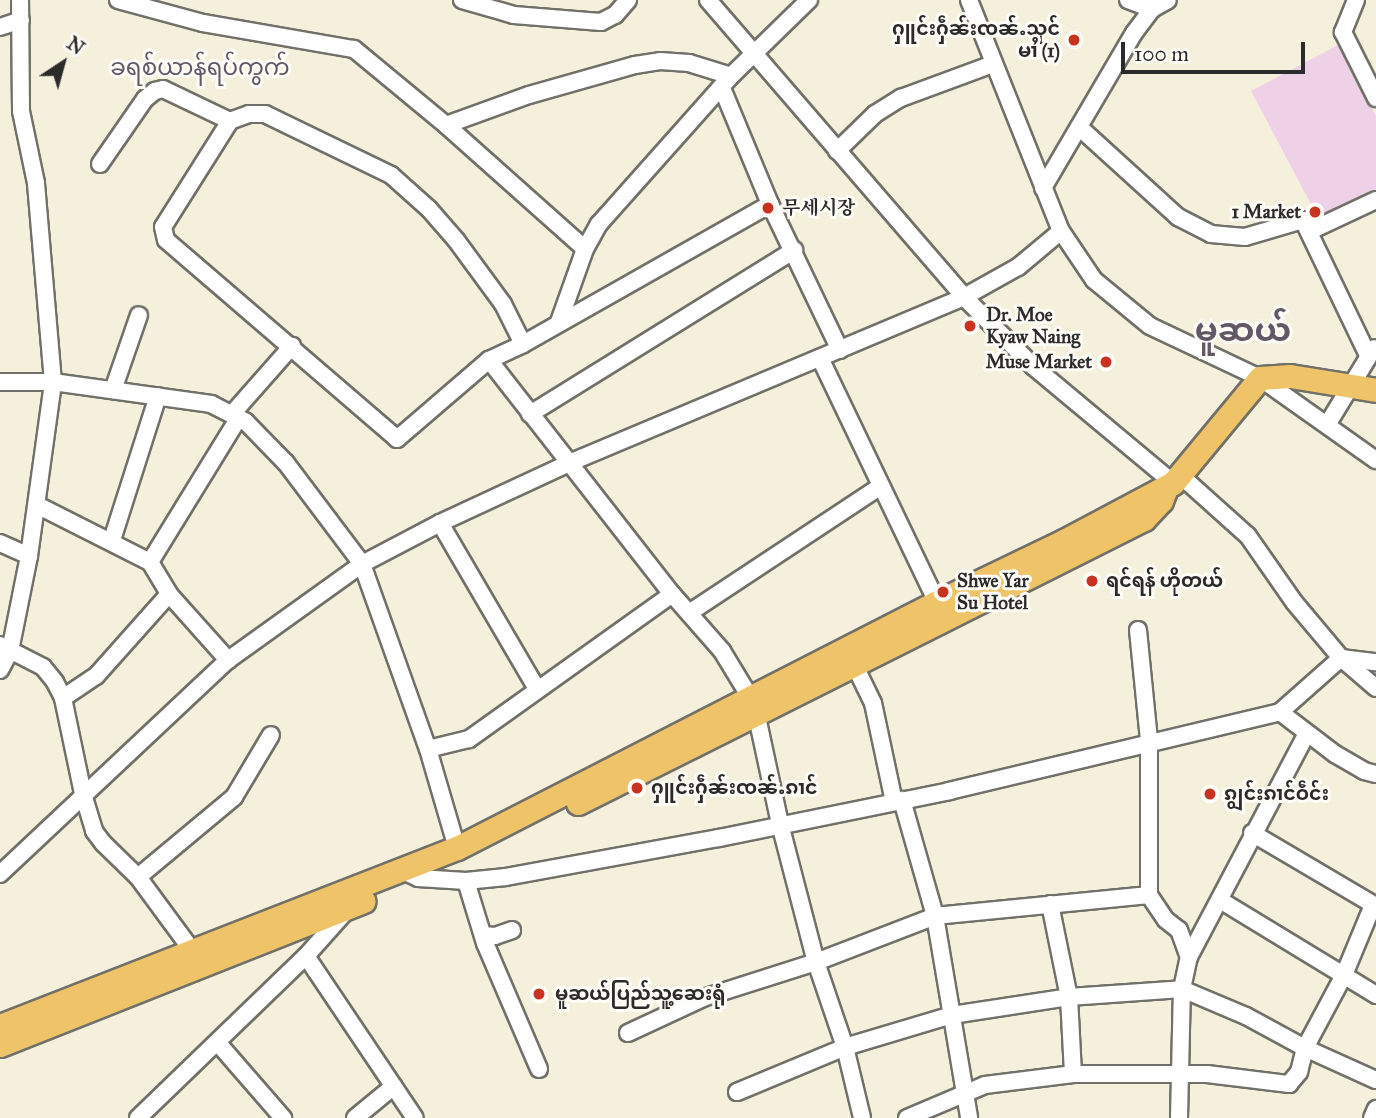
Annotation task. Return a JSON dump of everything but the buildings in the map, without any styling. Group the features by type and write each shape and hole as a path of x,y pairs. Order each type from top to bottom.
{"highway":[{"path":"0,1026 350,907 457,848 753,705 940,610 1173,482 1259,378 1290,376 1376,390"},
{"path":"0,1045 366,884 462,862 753,705 854,664 940,610"}],"street":[{"path":"0,670 29,556 53,382 36,183 21,111 21,0"},
{"path":"118,0 203,23 354,49 446,125 585,249"},
{"path":"462,0 514,15 601,23 615,15 628,0"},
{"path":"708,0 964,297 1034,367 1173,482 1248,536 1294,602 1341,659 1376,688"},
{"path":"559,321 585,249 599,225 649,165 809,0"},
{"path":"968,0 1062,231 1094,280 1150,326 1259,378 1376,460"},
{"path":"1128,0 1152,9"},
{"path":"1043,188 1134,33 1152,9 1168,0"},
{"path":"1356,0 1343,32 1376,98"},
{"path":"0,27 21,20"},
{"path":"446,125 529,95 635,65 660,61 689,63 727,82 769,204 794,250 840,350"},
{"path":"837,151 875,114 901,98 993,64"},
{"path":"100,164 145,99 155,91 163,89 230,121"},
{"path":"523,344 503,304 456,240 429,209 391,175 265,114 249,114 230,121 166,217 163,227 166,240 292,346 394,439 400,438 489,360 523,344 559,321 769,204"},
{"path":"1080,127 1178,216 1211,234 1245,237 1268,232 1298,219 1306,224 1372,350 1326,425"},
{"path":"1310,231 1376,200"},
{"path":"0,874 228,660 362,564 440,523 569,463 964,297 1018,267 1062,231"},
{"path":"530,414 794,250"},
{"path":"113,390 139,315"},
{"path":"150,562 235,416 292,346"},
{"path":"820,358 940,610"},
{"path":"489,360 672,594 722,651 753,705 780,824 816,962 845,1047 862,1118"},
{"path":"0,382 53,382 211,404 235,416 286,463 362,564 428,749 457,848"},
{"path":"112,540 159,396"},
{"path":"689,613 881,486"},
{"path":"37,505 112,540 150,562 169,594 228,660"},
{"path":"440,523 537,689"},
{"path":"0,543 29,556"},
{"path":"63,698 96,676 169,594"},
{"path":"428,749 470,739 672,594"},
{"path":"1138,630 1149,741 1149,894 1166,920 1179,930 1189,957"},
{"path":"5,648 43,667 63,698 83,794 94,831 103,844 138,877 195,958"},
{"path":"410,874 466,881 506,877 898,801 1279,712 1341,659 1376,662"},
{"path":"854,664 873,703 898,801 935,916 967,1093 969,1118"},
{"path":"1279,712 1306,735 1364,771 1376,774"},
{"path":"138,877 234,797 271,735"},
{"path":"1179,1118 1182,989 1189,957 1306,735"},
{"path":"907,1118 985,1085 1073,1074 1207,1074 1289,1084 1299,1072 1305,1048 1344,975 1375,905 1252,833"},
{"path":"466,881 483,935 539,1069"},
{"path":"138,1118 306,956 350,907 366,884"},
{"path":"628,1033 703,998 816,962 935,916 1149,894"},
{"path":"1220,900 1376,995"},
{"path":"1050,904 1069,997 1073,1074"},
{"path":"483,935 495,936 512,930"},
{"path":"306,956 415,1118"},
{"path":"737,1092 845,1047 952,1014 1069,997 1182,989 1246,1016 1305,1048 1376,1080"},
{"path":"217,1042 283,1118"},
{"path":"355,1118 394,1086"},
{"path":"153,1118 165,1091"},
{"path":"1372,1118 1376,1109"}],"shaded area":[{"path":"1338,45 1376,116 1376,195 1321,223 1251,91"}],"place":[{"name":"ႁူင်းႁဵၼ်းၸၼ်ႉသုင် မၢႆ (1)","path":"1074,40"},
{"name":"무세시장","path":"768,208"},
{"name":"1 Market","path":"1315,212"},
{"name":"Dr. Moe Kyaw Naing","path":"970,326"},
{"name":"Muse Market","path":"1106,362"},
{"name":"ရင်ရန် ဟိုတယ်","path":"1092,581"},
{"name":"Shwe Yar Su Hotel","path":"943,592"},
{"name":"ႁူင်းႁဵၼ်းၸၼ်ႉၵၢင်","path":"637,788"},
{"name":"ၵျွင်းၵၢင်ဝဵင်း","path":"1210,794"},
{"name":"မူဆယ်ပြည်သူ့ဆေးရုံ","path":"539,994"}],"district":[{"name":"ခရစ်ယာန်ရပ်ကွက်","path":"200,67"},
{"name":"မူဆယ်","path":"1243,331"}]}
